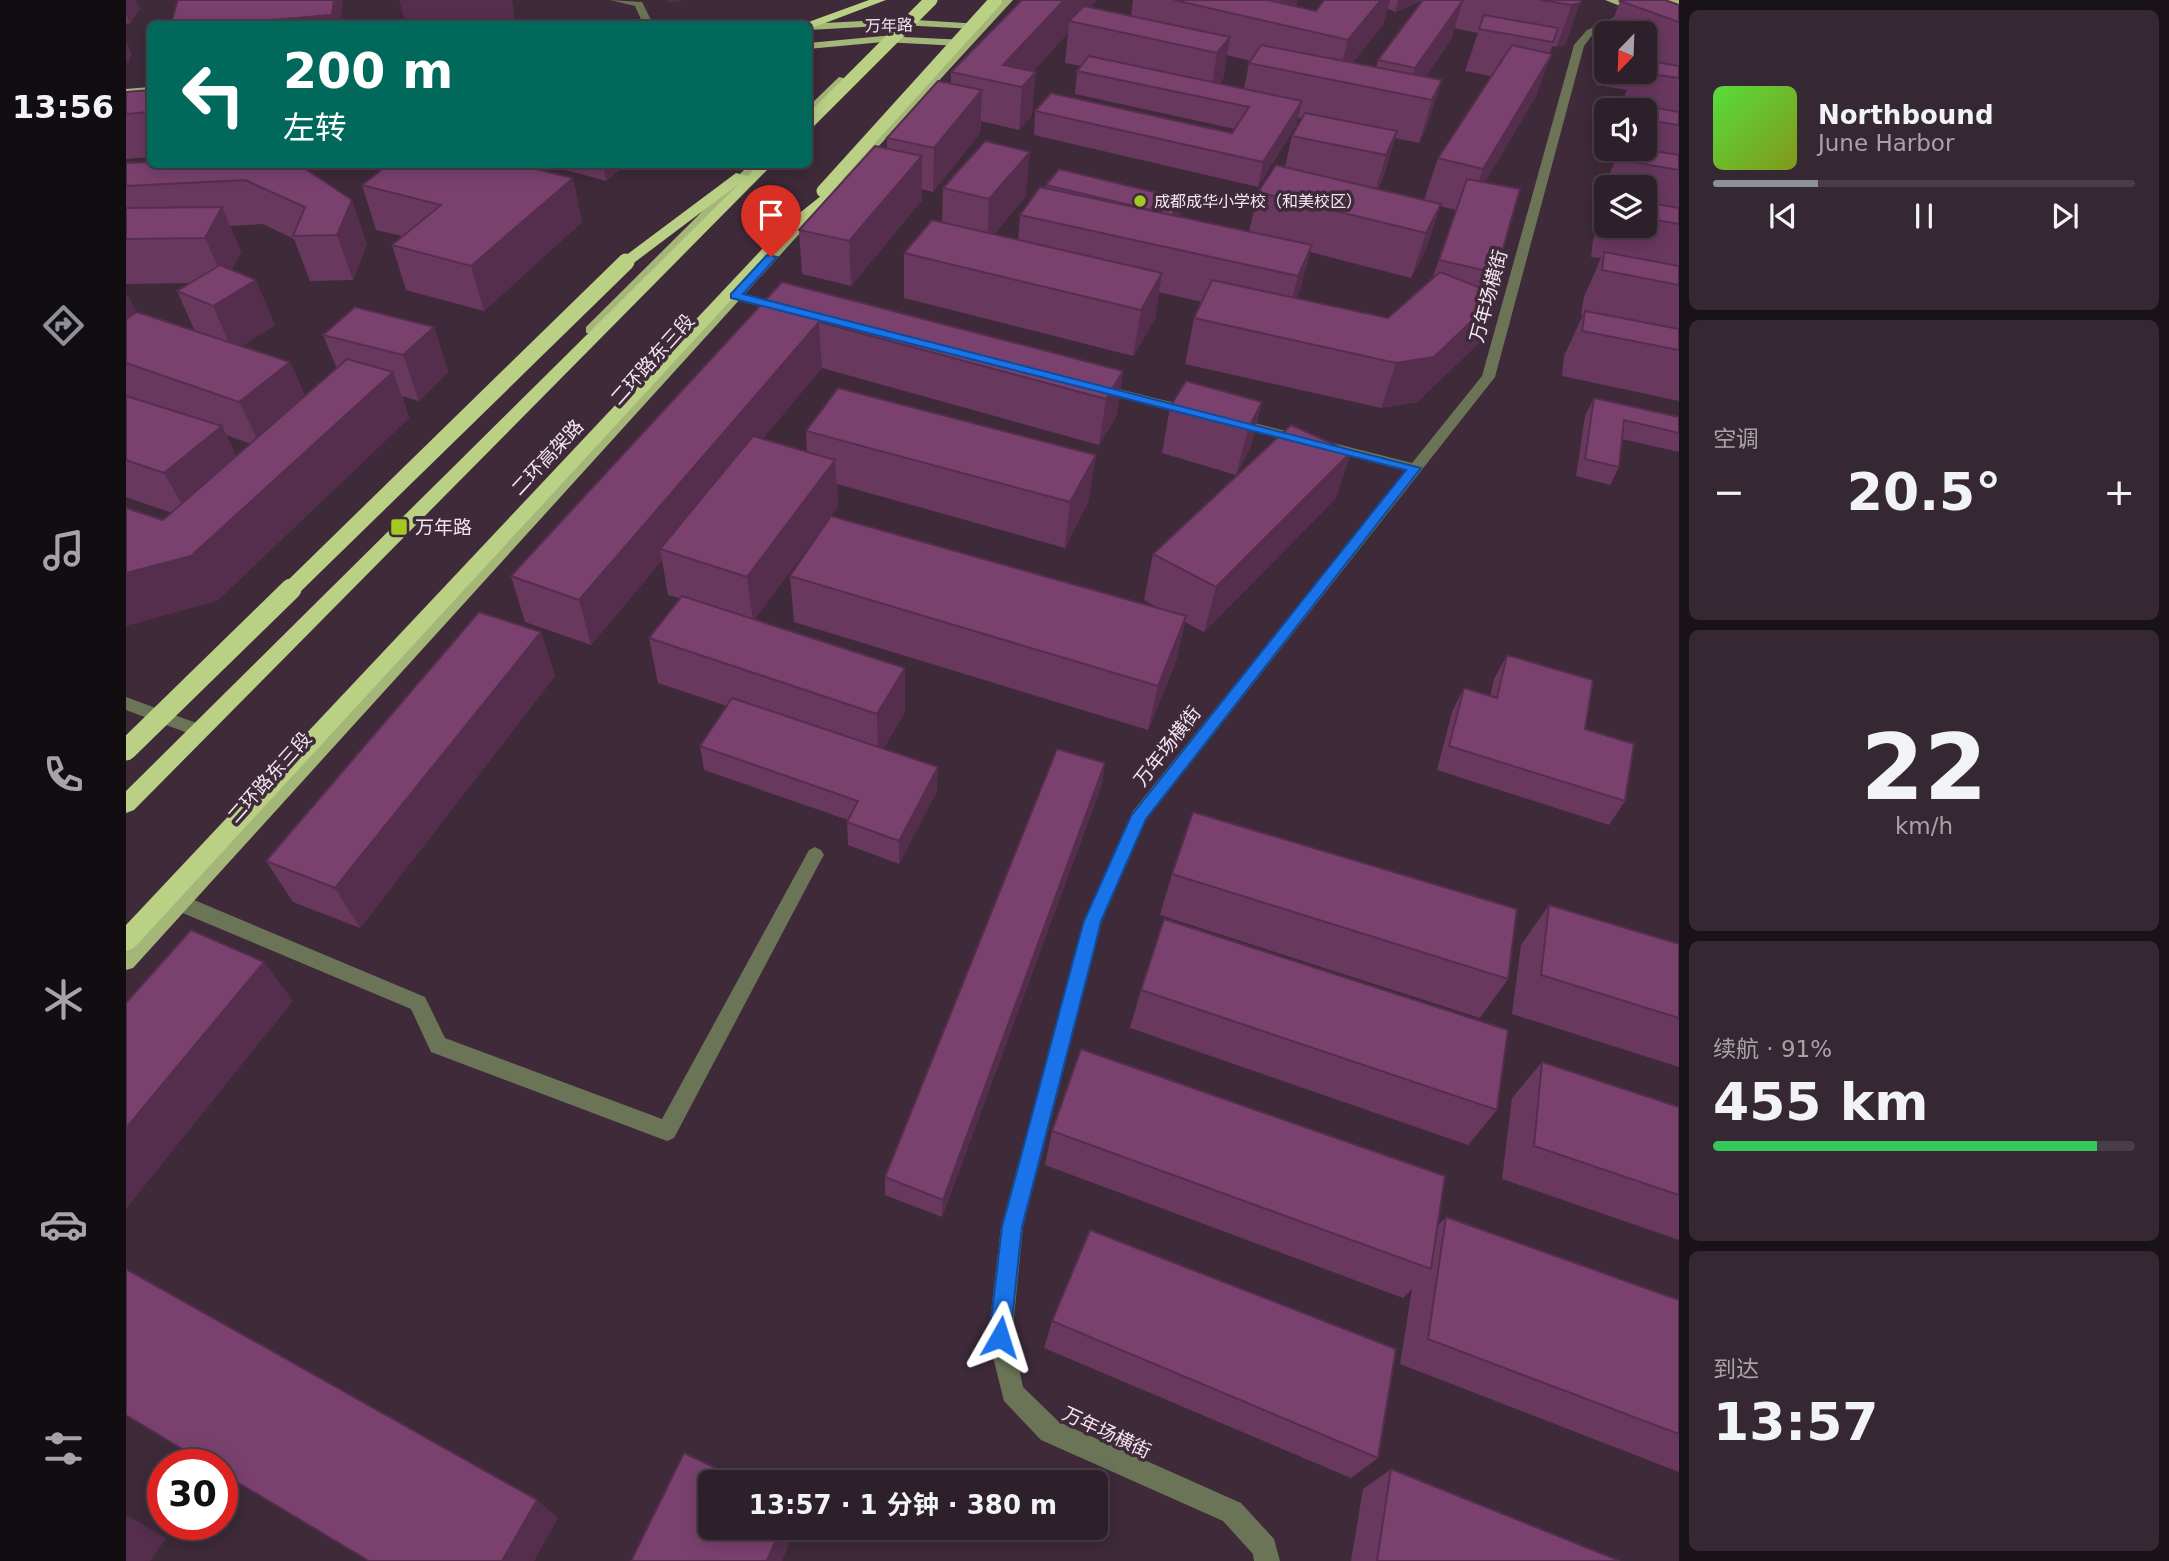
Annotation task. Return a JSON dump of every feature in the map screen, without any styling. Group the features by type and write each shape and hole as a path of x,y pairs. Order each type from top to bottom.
{"highway":[{"path":"812,25 880,0"},
{"path":"812,119 931,0"},
{"name":"二环高架路","path":"126,942 786,232 996,0"},
{"path":"786,232 883,156 1013,4"},
{"path":"126,103 147,100"},
{"path":"126,750 626,262 752,168"},
{"path":"126,804 763,168"}],"main road":[{"path":"812,109 922,0"},
{"path":"1611,0 1679,26"},
{"path":"1670,0 1679,4"},
{"name":"二环路东三段","path":"126,962 735,296 985,27 1013,4"},
{"name":"万年路","path":"812,26 900,22 985,27"},
{"name":"万年路","path":"812,46 883,39 971,43"},
{"path":"126,92 147,90"},
{"path":"126,794 753,168"}],"street":[{"path":"615,0 639,4 647,21"},
{"name":"万年场横街","path":"1267,1561 1265,1548 1232,1512 1050,1431 1013,1393 1000,1337 1012,1227 1093,921 1139,816 1488,377 1579,45 1590,32 1637,10"},
{"path":"735,296 802,313"},
{"path":"1081,384 1414,468"},
{"path":"126,703 193,729"},
{"path":"180,903 418,1003 438,1045 667,1131 815,855"}],"building":[{"path":"178,0 334,0 332,15 259,21 172,21"},
{"path":"1022,0 1064,0 1003,65 1036,72 1022,87 951,72"},
{"path":"1174,0 1268,0 1316,11 1324,0 1381,0 1348,40"},
{"path":"1423,0 1463,0 1415,68 1378,60"},
{"path":"1540,0 1581,0 1580,3 1572,5"},
{"path":"1665,0 1679,5 1679,22 1620,1"},
{"path":"1084,6 1230,37 1217,53 1069,21"},
{"path":"1484,15 1558,28 1553,42 1479,29"},
{"path":"1261,45 1442,80 1432,100 1249,63"},
{"path":"1512,45 1552,54 1483,169 1438,158"},
{"path":"1089,56 1302,101 1263,162 1035,111 1051,93 1232,133 1249,107 1077,71"},
{"path":"1657,62 1679,66 1679,78 1657,75"},
{"path":"938,81 982,90 934,148 887,138"},
{"path":"147,90 147,112 126,114 126,92"},
{"path":"1657,108 1679,112 1679,125 1657,122"},
{"path":"1305,113 1397,131 1386,155 1292,136"},
{"path":"985,141 1030,152 989,199 943,188"},
{"path":"875,146 922,156 849,241 799,230"},
{"path":"1657,151 1679,155 1679,170 1626,161 1657,161"},
{"path":"147,162 147,168 304,168 352,200 337,235 293,236 305,207 245,180 126,186 126,163"},
{"path":"1276,165 1441,204 1426,233 1258,192"},
{"path":"384,168 532,168 573,178 471,266 392,245 441,205 362,185"},
{"path":"1059,169 1183,199 1172,215 1046,185"},
{"path":"1467,179 1520,189 1496,273 1439,260"},
{"path":"1040,187 1312,245 1298,276 1020,215"},
{"path":"1657,204 1679,208 1679,224 1657,220"},
{"path":"222,207 205,238 126,239 126,208"},
{"path":"932,220 1162,273 1141,310 904,253"},
{"path":"1604,252 1679,266 1679,285 1602,270"},
{"path":"220,265 256,280 213,306 177,291"},
{"path":"1440,272 1499,295 1434,357 1396,363 1194,318 1212,280 1388,318"},
{"path":"782,282 1123,371 1106,399 819,322 579,600 511,576"},
{"path":"355,307 434,327 403,355 323,335"},
{"path":"1585,311 1679,329 1679,350 1582,331"},
{"path":"137,312 290,362 239,402 126,363 126,319"},
{"path":"347,359 393,372 191,556 126,573 126,508 163,520"},
{"path":"1186,381 1262,402 1248,429 1170,407"},
{"path":"838,388 1096,455 1070,502 806,431"},
{"path":"126,396 222,426 164,473 126,460"},
{"path":"1594,398 1679,417 1679,433 1624,420 1619,467 1585,459"},
{"path":"1291,425 1351,452 1216,587 1153,554"},
{"path":"753,436 835,460 747,577 660,549"},
{"path":"831,516 1186,616 1158,686 790,576"},
{"path":"682,596 905,668 877,714 649,638"},
{"path":"479,612 541,632 335,888 266,861"},
{"path":"1507,655 1593,680 1585,729 1634,744 1625,801 1449,746 1464,688 1497,698"},
{"path":"732,698 938,767 899,841 847,822 858,801 700,746"},
{"path":"1057,749 1105,763 943,1200 885,1177"},
{"path":"1193,812 1517,909 1508,979 1172,874"},
{"path":"1549,905 1679,944 1679,1018 1541,975"},
{"path":"1164,919 1508,1030 1497,1110 1141,990"},
{"path":"191,930 264,962 126,1128 126,1003"},
{"path":"1081,1049 1445,1176 1431,1269 1052,1131"},
{"path":"1542,1062 1679,1107 1679,1195 1534,1146"},
{"path":"1446,1217 1679,1300 1679,1434 1428,1339"},
{"path":"1090,1230 1396,1349 1378,1458 1052,1321"},
{"path":"126,1269 537,1500 502,1561 369,1561 238,1483 238,1449 182,1449 126,1415"},
{"path":"684,1453 720,1470 698,1470 698,1540 776,1540 767,1561 631,1561"},
{"path":"1391,1469 1620,1561 1377,1561"}],"place":[{"name":"成都成华小学校（和美校区）","path":"1140,201"},
{"name":"万年路","path":"399,527"}],"route":[{"path":"771,257 735,296 1414,468 1139,816 1093,921 1086,946 1012,1227 1000,1337"}]}
